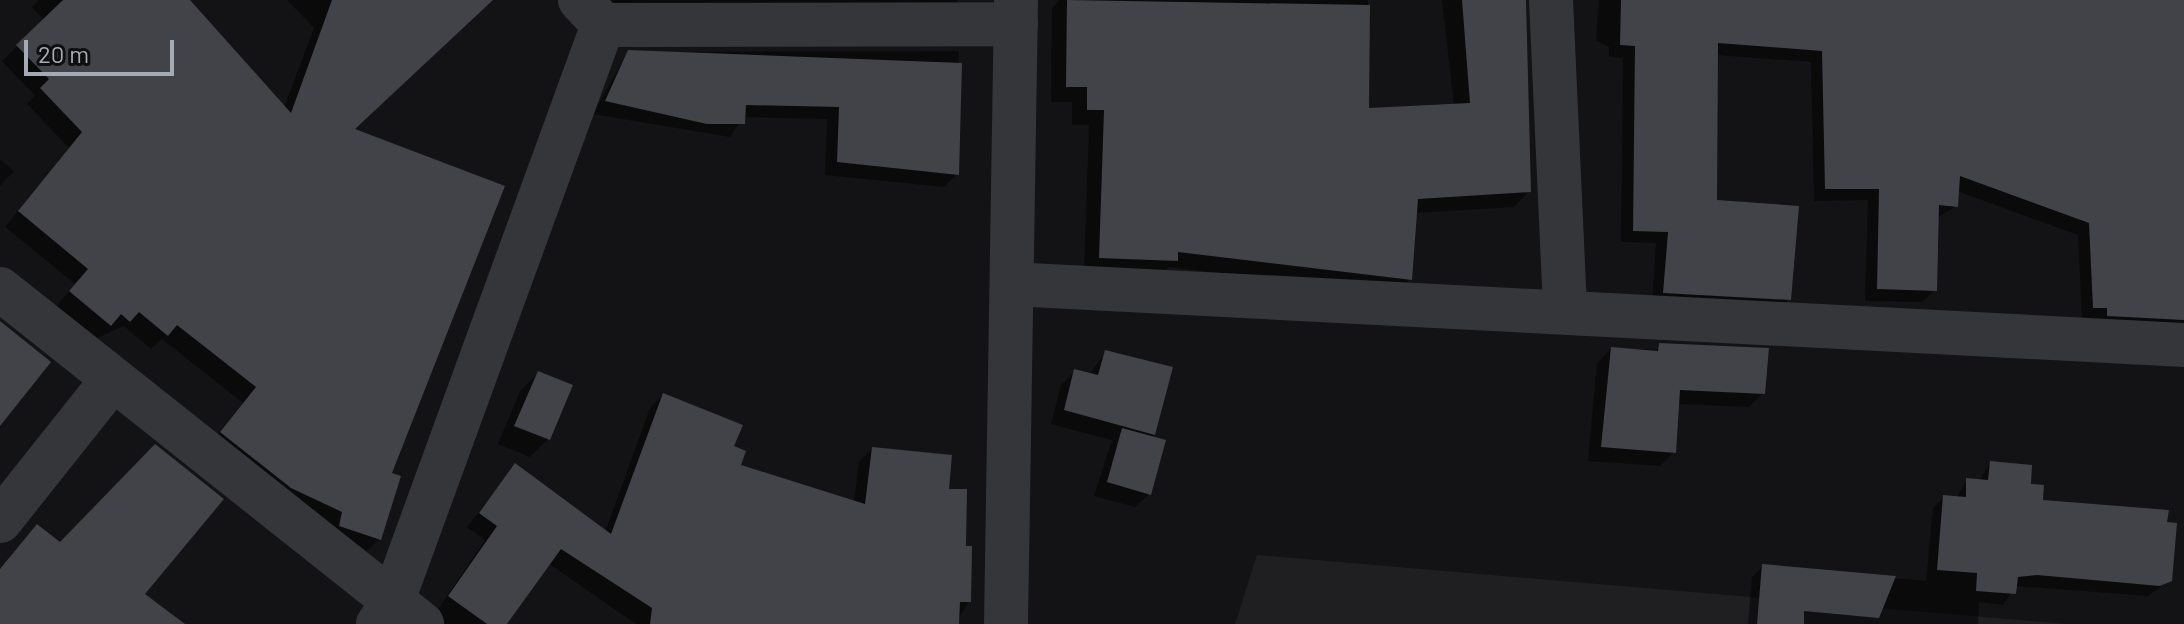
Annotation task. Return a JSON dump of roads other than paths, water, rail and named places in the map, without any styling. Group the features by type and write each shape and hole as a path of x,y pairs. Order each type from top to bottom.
{"street":[{"path":"1551,0 1565,311"},
{"path":"0,289 113,379 397,617 592,12 1016,12 1006,624"},
{"path":"1013,284 2184,345"},
{"path":"0,521 113,379"}]}
